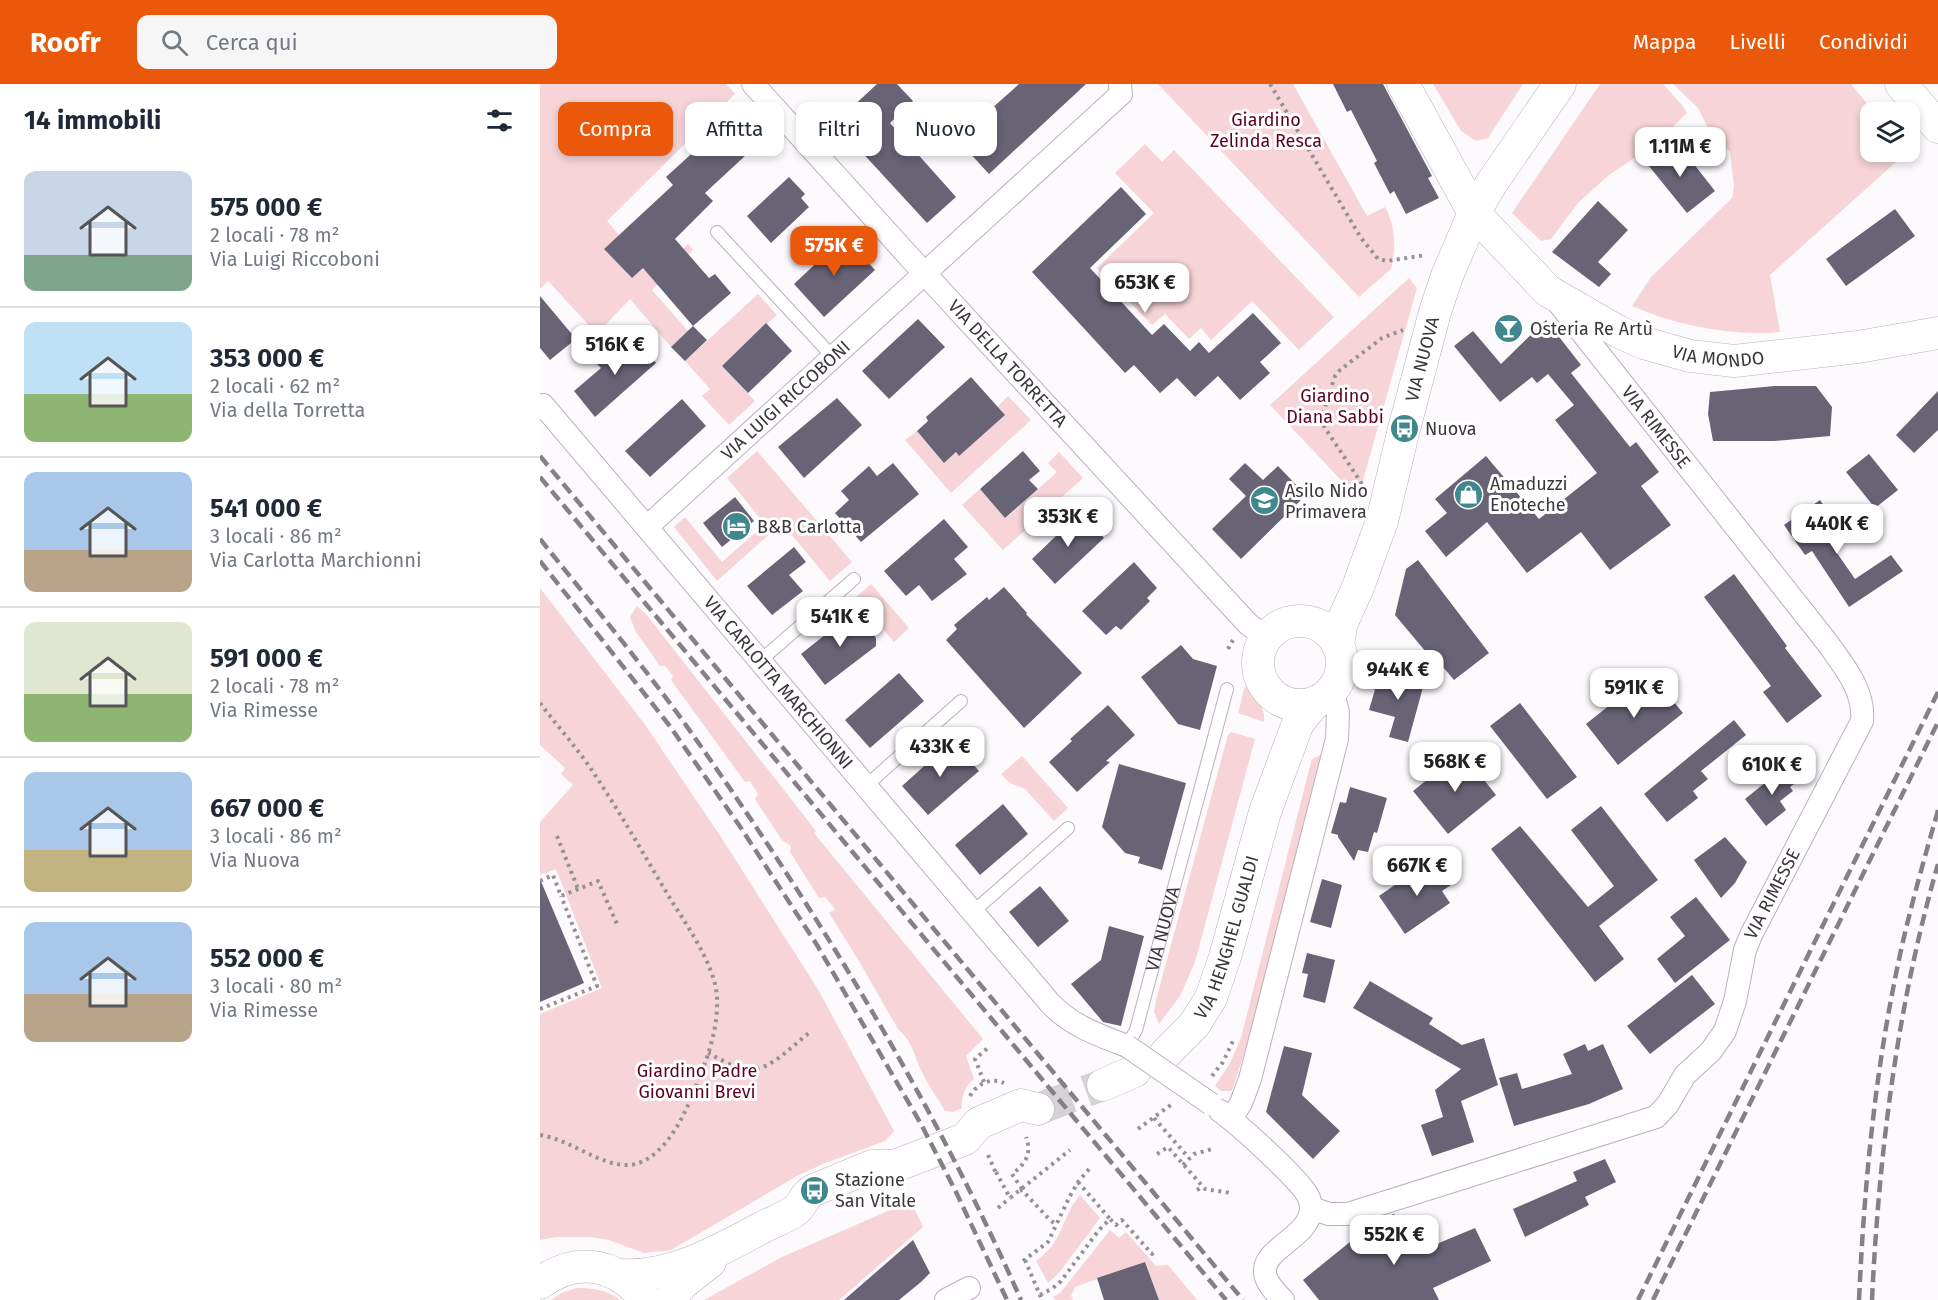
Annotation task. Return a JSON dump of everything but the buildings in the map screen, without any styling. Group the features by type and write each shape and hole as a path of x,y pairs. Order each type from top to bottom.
{"main road":[{"name":"VIA MONDO","path":"1403,84 1474,213 1548,291 1607,326 1636,339 1690,356 1734,361 1858,347 1938,333"},
{"name":"VIA NUOVA","path":"1338,645 1341,625 1358,587 1382,521 1435,312 1447,276 1474,213 1491,184 1560,84"},
{"path":"1901,84 1938,127"},
{"name":"VIA NUOVA","path":"1295,621 1334,598 1373,545"},
{"path":"1295,621 1307,621 1327,631 1338,645 1341,663 1340,673 1323,695 1296,705 1285,702 1270,693 1261,679 1258,668 1258,657 1266,637 1284,623 1295,621"},
{"name":"VIA HENGHEL GUALDI","path":"1265,812 1278,724 1270,693"},
{"name":"VIA HENGHEL GUALDI","path":"1166,1053 1204,1012 1215,988 1265,812 1298,723 1323,695"},
{"path":"1103,1085 1131,1059"},
{"path":"620,1275 655,1274 734,1244 796,1210 816,1209 880,1183 895,1166 977,1145 979,1123 1021,1105 1035,1118"},
{"path":"669,1300 688,1280 734,1244"},
{"path":"544,1277 568,1268 603,1269 620,1275 638,1289 646,1300"}],"street":[{"name":"VIA DELLA TORRETTA","path":"753,84 1248,624 1266,637"},
{"name":"VIA LUIGI RICCOBONI","path":"647,527 1121,94 1120,84"},
{"name":"VIA RIMESSE","path":"1311,1208 1329,1214 1348,1215 1656,1117 1668,1104 1684,1075 1711,1051 1725,1031 1736,1001 1745,950 1751,935 1862,721 1861,698 1846,670 1826,641 1548,291"},
{"name":"VIA CARLOTTA MARCHIONNI","path":"543,405 1057,1010 1077,1026 1104,1038 1131,1059"},
{"path":"1235,1122 1250,1078 1337,739 1338,712 1323,695"},
{"path":"1131,1059 1211,1104 1235,1122 1302,1188 1309,1198 1311,1208 1304,1226 1275,1253 1265,1268 1268,1282 1282,1300"},
{"path":"946,1300 969,1288"}],"lane":[{"path":"717,232 832,357"},
{"path":"760,661 854,579"},
{"name":"VIA NUOVA","path":"1131,1059 1136,1030 1227,689"},
{"path":"867,785 962,700"},
{"path":"973,912 1068,828"}],"path":[{"path":"1270,84 1361,238 1378,259 1387,261 1430,254"},
{"path":"1365,486 1325,428 1322,416 1335,376 1340,370 1382,338 1398,331 1408,330"},
{"path":"540,703 594,773 708,965 717,995 716,1022 703,1071 681,1121 657,1151 646,1159 631,1165 617,1163 557,1139 540,1135"},
{"path":"557,836 578,890"},
{"path":"540,880 554,875 597,986 540,1009"},
{"path":"561,896 598,881 617,924"},
{"path":"708,1053 740,1068 749,1070 760,1068 776,1059 809,1033"},
{"path":"984,1082 975,1059 990,1046"},
{"path":"1138,1130 1177,1101"},
{"path":"1022,1189 1012,1174 1027,1158 1035,1118"},
{"path":"1154,1118 1190,1158"},
{"path":"977,1145 996,1172 1010,1199 998,1208"},
{"path":"1157,1154 1168,1147 1205,1190 1231,1193"},
{"path":"1183,1165 1194,1154 1212,1149"},
{"path":"996,1172 1010,1198 1070,1150"},
{"path":"1042,1300 1024,1261 1045,1246 1078,1182 1090,1168"},
{"path":"1001,1181 1010,1199 1022,1190 1057,1225"},
{"path":"1078,1182 1116,1225 1122,1220 1152,1254 1157,1250"},
{"path":"1197,1190 1202,1187"},
{"path":"1040,1295 1061,1281 1099,1230 1110,1219"}],"green space":[{"path":"540,84 726,84 735,94 727,102 685,102 685,144 673,156 673,102 558,102 558,156 673,156 607,221 619,235 604,249 632,278 645,266 655,276 688,244 693,250 652,290 688,331 671,347 630,299 597,334 548,281 540,289"},
{"name":"Giardino Zelinda Resca","path":"1158,84 1293,84 1367,216 1385,207 1394,237 1391,269 1359,297"},
{"path":"1433,84 1523,84 1488,138 1476,141 1461,131"},
{"path":"1600,84 1663,84 1687,113 1655,144 1609,175 1578,203 1551,239 1541,241 1512,213"},
{"path":"1673,84 1851,84 1866,102 1860,102 1860,162 1896,162 1770,275 1780,332 1723,331 1704,328 1667,319 1632,306 1651,277 1732,198 1734,187 1730,152 1708,128 1698,108"},
{"path":"1145,144 1162,162 1174,150 1334,317 1299,350 1252,301 1211,340 1201,328 1189,339 1165,314 1152,325 1097,268 1154,213 1115,173"},
{"name":"Giardino Diana Sabbi","path":"1409,278 1417,288 1358,498 1270,405"},
{"path":"758,294 777,315 722,366 755,401 729,425 702,396 710,389 685,361"},
{"path":"1008,396 1031,420 951,493 905,440 917,431 944,462 956,452 959,455"},
{"path":"757,451 852,562 830,581 782,523 717,581 674,527 685,517 722,562 765,524 727,478"},
{"path":"1059,452 1083,478 1003,550 962,505 980,489 1006,518 1057,472 1048,463"},
{"path":"871,584 909,628 894,642 856,597"},
{"name":"Giardino Padre Giovanni Brevi","path":"540,588 646,726 721,837 819,991 894,1131 885,1141 797,1176 671,1250 644,1253 609,1240 591,1237 556,1237 540,1240 540,1014 602,988 556,869 540,875 540,822 573,785 561,774 565,768 540,745"},
{"path":"637,606 646,614 816,831 814,833 983,1039 966,1056 974,1079 964,1092 962,1108 953,1112 945,1111 923,1074 910,1044 898,1029 829,913 835,909 825,897 819,898 790,852 791,846 782,840 755,799 758,794 750,781 745,782 671,680 673,676 665,666 660,666 636,632 630,617"},
{"path":"1245,686 1261,706 1264,722 1238,713"},
{"path":"1231,732 1255,739 1195,962 1180,996 1159,1024 1154,1012 1156,1000 1228,735"},
{"path":"1321,755 1249,1038 1233,1088 1231,1091 1221,1091 1215,1086 1230,1063 1241,1038 1312,759"},
{"path":"1022,756 1068,808 1054,821 1025,789 1010,783 1001,774"},
{"path":"1080,1195 1100,1218 1059,1273 1048,1283 1036,1261 1052,1245"},
{"path":"911,1201 923,1227 839,1300 704,1300 782,1257"},
{"path":"1110,1230 1119,1238 1126,1232 1156,1266 1168,1265 1197,1300 1159,1300 1145,1262 1075,1287 1071,1296 1073,1300 1055,1300 1053,1297 1061,1292"},
{"path":"577,1288 600,1290 620,1300 551,1300 561,1293"}],"tunnel":[{"path":"1041,1108 1103,1085"}],"railway":[{"path":"540,456 1243,1300"},
{"path":"540,477 1226,1300"},
{"path":"540,539 683,721 823,930 909,1075 986,1224 1021,1300"},
{"path":"540,561 669,725 741,828 817,945 921,1124 1007,1300"},
{"path":"1638,1300 1938,692"},
{"path":"1653,1300 1938,722"},
{"path":"1859,1300 1867,1177 1888,1014 1905,932 1938,810"},
{"path":"1872,1300 1875,1245 1892,1080 1911,971 1938,864"}],"place":[{"name":"Osteria Re Artù","path":"1509,329"},
{"name":"Nuova","path":"1404,429"},
{"name":"Amaduzzi Enoteche","path":"1469,494"},
{"name":"Asilo Nido Primavera","path":"1264,501"},
{"name":"B&B Carlotta","path":"736,527"},
{"name":"Stazione San Vitale","path":"814,1190"}]}
